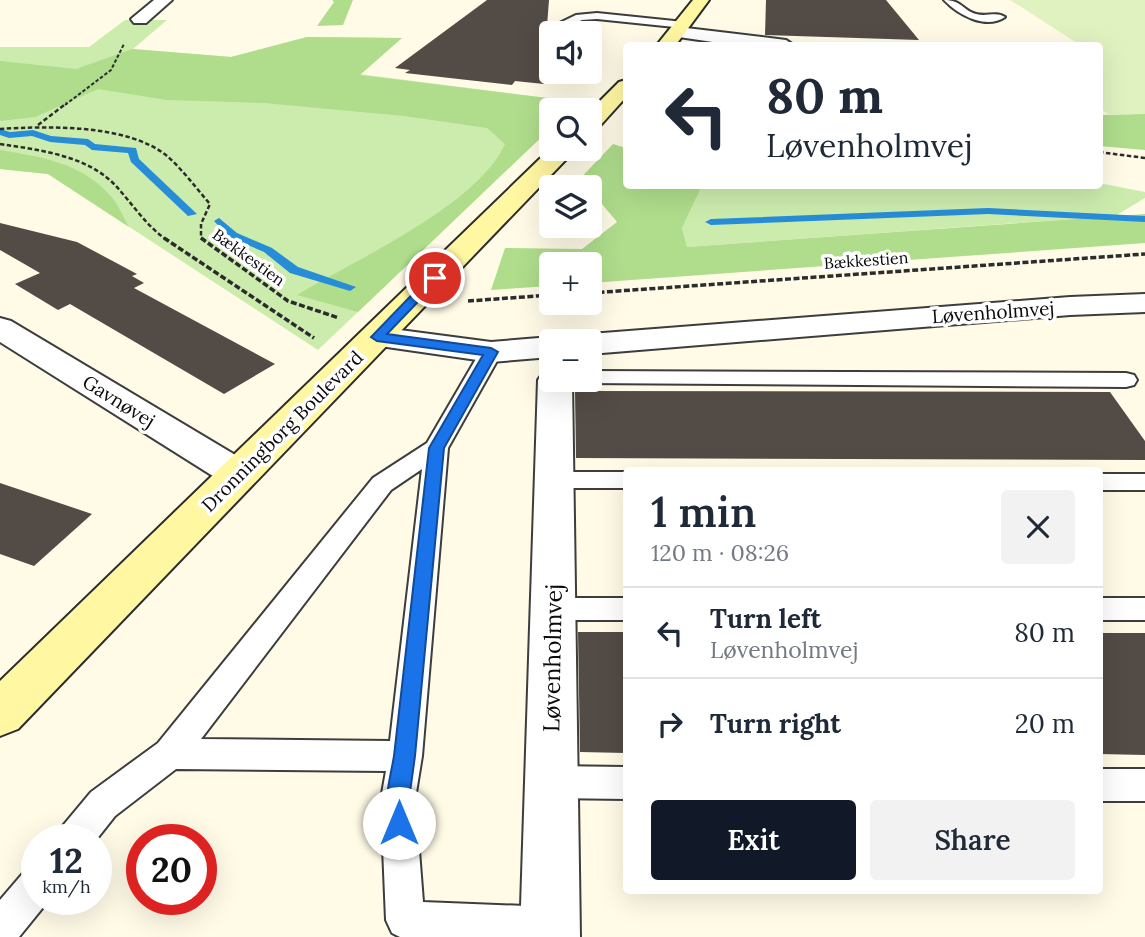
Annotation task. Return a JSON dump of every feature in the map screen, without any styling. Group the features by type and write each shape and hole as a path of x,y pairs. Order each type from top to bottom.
{"street":[{"path":"140,19 164,0"},
{"path":"675,34 701,0"},
{"path":"675,34 749,42"},
{"path":"602,111 623,89"},
{"name":"Dronningborg Boulevard","path":"0,714 552,161"},
{"name":"Løvenholmvej","path":"602,343 1070,306 1145,303"},
{"name":"Gavnøvej","path":"0,328 238,474"},
{"path":"377,337 491,352 539,348"},
{"name":"Løvenholmvej","path":"550,932 555,392"}],"lane":[{"path":"949,0 973,17 1000,17"},
{"path":"571,21 580,17 597,16 675,34"},
{"path":"491,352 436,448 405,756 398,799 401,928 550,932"},
{"path":"602,379 1126,380"},
{"path":"87,824 103,804 170,754 382,485 436,448"},
{"path":"554,480 623,480"},
{"path":"1103,482 1145,482"},
{"path":"553,608 623,609"},
{"path":"1103,609 1145,609"},
{"path":"170,754 405,756"},
{"path":"551,782 623,783"},
{"path":"1103,785 1145,785"},
{"path":"0,930 21,904"}],"path":[{"path":"38,126 111,70 121,46 153,22 140,19"},
{"name":"Bækkestien","path":"0,129 38,126 123,138 163,152 210,204 201,224 201,238 288,300 331,314 377,337"},
{"path":"0,144 49,152 87,165 112,182 162,237 315,339 377,337"},
{"path":"1103,153 1145,158"},
{"name":"Bækkestien","path":"602,292 1145,254"},
{"path":"417,296 460,302 539,296"}],"green space":[{"path":"332,0 353,0 343,25 317,26 334,2"},
{"path":"1010,0 1145,0 1145,114 1108,114 1103,111 1103,42 1075,42"},
{"path":"125,20 167,20 133,49 231,57 307,37 402,38 359,74 548,98 539,98 539,139 318,350 48,174 0,169 0,47 89,47"},
{"path":"307,37 402,38 360,75 547,98 539,98 539,139 358,312 297,295 413,229 469,188 491,167 505,144 487,128 404,116 264,103 167,100 98,89 35,117 0,121 0,61 76,69 132,49 231,57"},
{"path":"1145,114 1145,150 1103,146 1103,115"},
{"path":"613,144 623,147 623,189 701,189 682,228 687,247 1145,214 1145,243 602,282 602,252 539,252 539,287 491,290 505,248 582,249 596,238 602,238 602,234 617,222 602,204 602,175 583,175 597,161 602,161 602,156"},
{"path":"0,150 59,163 85,175 112,198 129,227 48,174 0,169"},
{"path":"1103,184 1145,192 1145,198 1115,216 687,247 682,228 701,189 1103,189"}],"building":[{"path":"487,0 549,0 547,21 539,21 539,83 515,81 512,85 405,73 410,70 395,68"},
{"path":"766,0 886,0 919,40 765,35"},
{"path":"0,223 77,242 137,274 132,276 144,283 134,288 275,364 224,394 70,304 58,310 15,284 40,273 0,250"},
{"path":"602,391 1110,392 1145,441 1145,460 576,458 575,392"},
{"path":"0,483 92,514 34,566 0,554"},
{"path":"578,632 623,632 623,753 580,752"},
{"path":"1103,633 1145,633 1145,755 1103,754"}],"waterway":[{"path":"0,132 9,135 33,133 50,139 88,142 92,147 133,150 134,160 192,214"},
{"path":"711,222 988,211 1145,219"},
{"path":"219,221 233,235 268,250 294,270 350,287"}],"route":[{"path":"399,823 398,799 405,756 436,448 491,352 377,337 435,278"}]}
